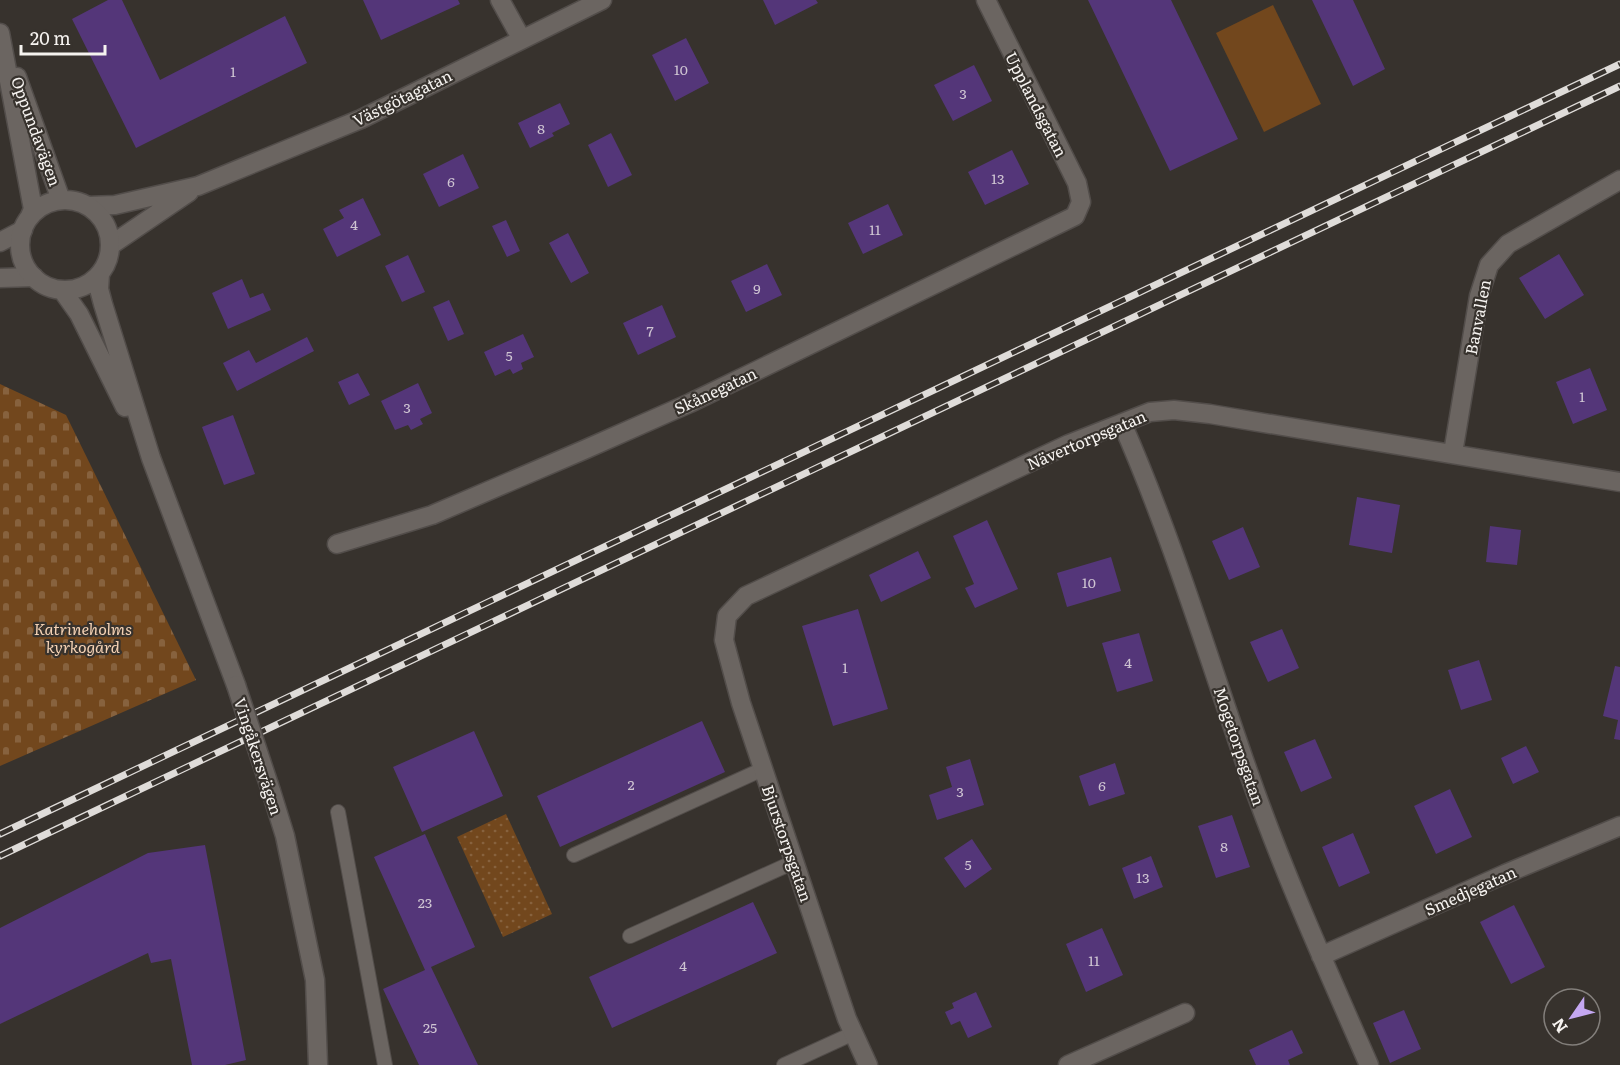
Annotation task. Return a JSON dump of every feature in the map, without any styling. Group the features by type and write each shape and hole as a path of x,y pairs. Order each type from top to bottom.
{"street":[{"path":"500,0 521,38"},
{"name":"Västgötagatan","path":"88,206 115,205 198,186 361,119 602,0"},
{"name":"Upplandsgatan","path":"986,0 1077,183 1082,202 1078,209"},
{"name":"Oppundavägen","path":"0,28 61,200"},
{"name":"Oppundavägen","path":"0,33 33,209 27,223"},
{"name":"Banvallen","path":"1453,453 1479,296 1489,265 1509,244 1620,180"},
{"name":"Västgötagatan","path":"111,245 198,186"},
{"path":"0,242 27,223 45,205 61,200 73,200 88,206 97,213 107,227 111,245"},
{"name":"Skånegatan","path":"337,544 432,515 597,445 700,398 1075,216 1078,209"},
{"path":"27,223 20,245 22,261 34,277"},
{"name":"Vingåkersvägen","path":"111,245 108,260 100,274 99,289 102,304 151,458 236,685 285,836 315,980 318,1065"},
{"path":"62,290 81,288 100,274"},
{"name":"Vingåkersvägen","path":"0,278 34,277 43,284 62,290 80,314 151,458"},
{"name":"Nävertorpsgatan","path":"727,616 746,596 1069,444 1150,412 1174,410 1210,414 1620,482"},
{"name":"Mogetorpsgatan","path":"1122,423 1186,588 1287,877 1369,1065"},
{"name":"Bjurstorpsgatan","path":"727,616 724,639 763,769 847,1019 868,1065"},
{"name":"Smedjegatan","path":"1321,956 1505,874 1620,826"},
{"path":"1068,1065 1185,1013"}],"lane":[{"path":"574,855 763,769"},
{"path":"338,812 385,1065"},
{"path":"630,936 794,862"},
{"path":"784,1065 854,1033"}],"green space":[{"path":"1273,5 1321,104 1264,132 1216,33"},
{"name":"Katrineholms kyrkogård","path":"0,384 66,415 196,680 0,766"},
{"path":"506,814 552,914 503,937 457,837"}],"building":[{"path":"108,0 122,0 160,80 285,16 307,63 136,148 72,19"},
{"path":"363,0 458,0 460,4 381,40"},
{"path":"763,0 816,0 818,3 775,25"},
{"path":"1088,0 1171,0 1238,139 1170,171"},
{"path":"1312,0 1353,0 1385,69 1353,86"},
{"path":"686,38 709,83 675,101 652,55"},
{"path":"974,65 992,101 953,121 934,85"},
{"path":"560,103 570,124 552,133 554,136 530,148 518,123"},
{"path":"611,133 632,175 608,187 588,145"},
{"path":"1012,150 1029,184 985,205 968,172"},
{"path":"463,154 479,188 439,207 423,174"},
{"path":"363,198 381,235 337,257 323,229 344,218 339,210"},
{"path":"888,204 903,235 863,254 848,223"},
{"path":"506,220 520,251 507,257 492,226"},
{"path":"568,233 589,273 571,283 549,243"},
{"path":"1559,254 1584,295 1545,319 1519,278"},
{"path":"408,255 425,292 402,302 385,266"},
{"path":"767,264 782,295 746,312 731,281"},
{"path":"242,279 250,298 263,293 271,310 228,329 212,293"},
{"path":"449,300 464,334 448,341 433,307"},
{"path":"662,305 676,337 638,355 623,323"},
{"path":"523,334 534,357 521,363 523,369 513,374 510,369 495,376 484,352"},
{"path":"307,337 314,351 237,391 223,363 249,350 256,363"},
{"path":"1590,368 1607,410 1573,424 1556,382"},
{"path":"358,373 370,395 349,405 338,382"},
{"path":"418,383 432,413 420,419 423,424 411,430 408,425 395,430 381,401"},
{"path":"233,415 255,474 224,485 202,427"},
{"path":"1357,497 1400,505 1392,553 1349,545"},
{"path":"987,520 1018,589 975,608 965,588 974,584 953,536"},
{"path":"1490,526 1521,530 1517,565 1486,562"},
{"path":"1243,527 1260,567 1229,580 1212,541"},
{"path":"918,551 931,578 881,602 869,575"},
{"path":"1111,557 1121,591 1067,607 1057,573"},
{"path":"858,609 888,709 833,726 802,626"},
{"path":"1282,629 1299,668 1268,682 1250,642"},
{"path":"1139,633 1153,681 1117,692 1102,643"},
{"path":"1479,660 1492,700 1461,710 1448,670"},
{"path":"1615,666 1620,667 1620,740 1614,739 1618,720 1603,716"},
{"path":"702,721 725,772 560,847 537,796"},
{"path":"474,731 503,796 422,832 393,767"},
{"path":"1315,739 1332,778 1301,792 1284,752"},
{"path":"1526,746 1539,772 1513,784 1501,758"},
{"path":"970,759 984,805 937,820 929,795 952,787 946,767"},
{"path":"1115,763 1125,794 1089,806 1079,776"},
{"path":"1450,789 1472,837 1436,854 1414,806"},
{"path":"1232,815 1250,867 1216,878 1198,826"},
{"path":"1353,833 1370,873 1339,887 1322,847"},
{"path":"425,834 475,947 431,967 478,1065 419,1065 383,989 425,970 374,857"},
{"path":"972,839 992,869 965,888 944,858"},
{"path":"205,845 246,1060 225,1065 192,1065 171,959 151,963 148,953 0,1024 0,928 148,853"},
{"path":"1151,856 1163,887 1134,899 1122,868"},
{"path":"753,902 777,953 612,1028 589,977"},
{"path":"1514,905 1545,967 1511,984 1480,922"},
{"path":"1102,928 1123,975 1086,992 1066,944"},
{"path":"976,992 992,1027 968,1038 960,1021 951,1025 945,1012 954,1008 952,1003"},
{"path":"1404,1010 1421,1049 1390,1063 1373,1023"},
{"path":"1292,1030 1303,1053 1288,1060 1290,1065 1256,1065 1249,1050"}],"railway":[{"path":"0,834 1620,64"},
{"path":"0,856 1620,86"}]}
